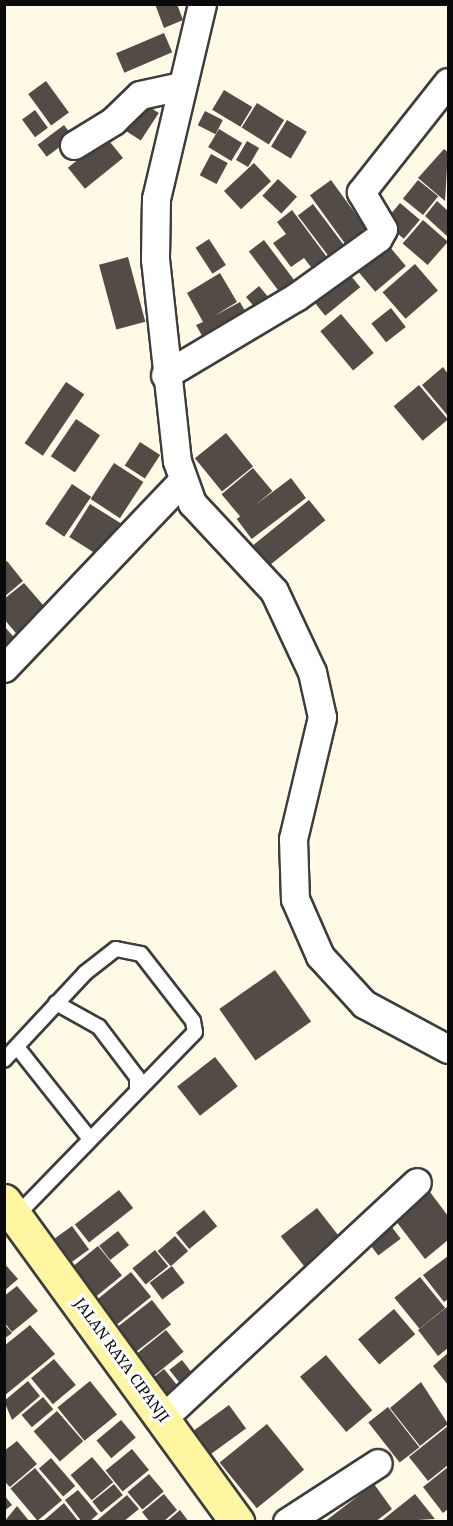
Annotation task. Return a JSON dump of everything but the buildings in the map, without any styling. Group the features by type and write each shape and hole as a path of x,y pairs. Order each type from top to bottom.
{"main road":[{"name":"JALAN RAYA CIPANJI","path":"10,1209 164,1417 237,1521"}],"street":[{"path":"202,4 156,199 165,375 182,481 210,525 274,591 312,672 322,717 293,851 295,899 320,956 364,1004 448,1049"},
{"path":"165,375 296,297 378,238 383,229 361,192 448,82"},
{"path":"74,145 113,121 140,95 181,86"},
{"path":"4,668 182,481"},
{"path":"164,1417 417,1182"},
{"path":"286,1521 378,1463"}],"lane":[{"path":"4,1060 56,1003 116,949 141,954 192,1021 195,1032 90,1139 10,1209"},
{"path":"56,1003 99,1027 137,1077 137,1090"},
{"path":"17,1047 90,1139"}]}
